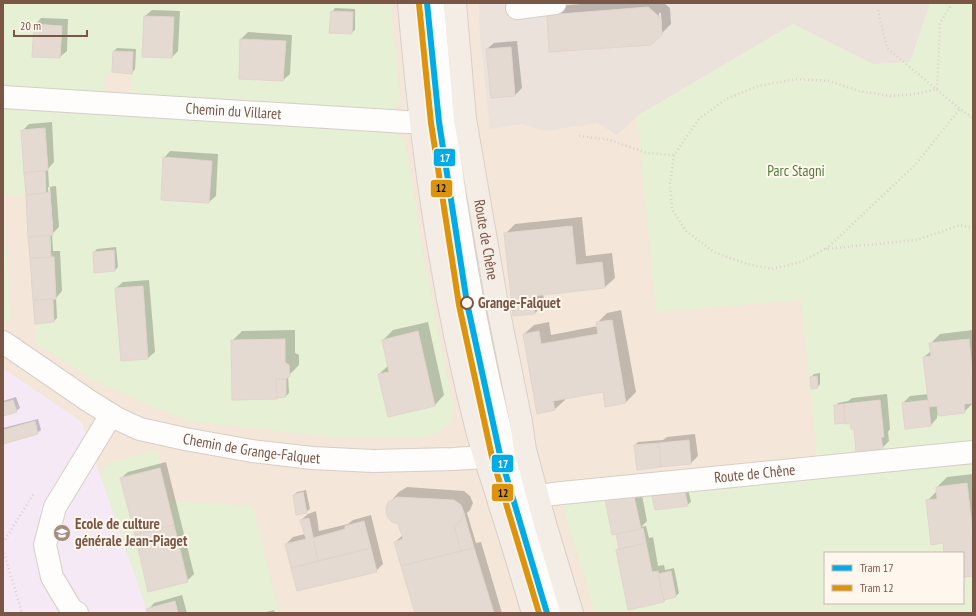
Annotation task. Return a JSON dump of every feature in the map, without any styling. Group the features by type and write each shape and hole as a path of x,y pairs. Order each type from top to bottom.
{"main road":[{"name":"Route de Chêne","path":"409,3 421,123 437,238 466,389 477,432 505,454 537,497 572,613"},
{"name":"Route de Chêne","path":"454,3 455,120 496,298 521,422 505,454 533,613"}],"street":[{"path":"433,3 455,120"},
{"path":"517,8 555,3"},
{"name":"Chemin du Villaret","path":"3,97 421,123 455,120"},
{"name":"Chemin de Grange-Falquet","path":"3,342 111,415 140,429 252,451 312,458 373,462 505,454"},
{"path":"77,613 72,609 52,577 45,545 55,507 111,415"},
{"name":"Route de Chêne","path":"537,497 552,494 973,452"},
{"path":"505,454 553,613"}],"path":[{"path":"937,89 940,24 952,3"},
{"path":"878,10 887,48 960,109 973,118"},
{"path":"937,89 916,94 890,96 859,91 829,81 797,79 758,86 726,99 699,118 674,155 670,185 672,209 686,231 714,252 747,264 772,269 801,262 825,249 915,165 960,109"},
{"path":"579,136 610,140 647,153 674,155"},
{"path":"825,249 917,240 960,225 973,228"},
{"path":"3,549 22,613"}],"shaded area":[{"path":"3,3 973,3 973,613 3,613"},
{"path":"479,3 930,3 910,62 873,64 793,24 637,116 617,135 597,123 545,131 521,124 490,129 480,36"},
{"name":"Ecole de culture générale Jean-Piaget","path":"3,368 82,422 148,613 3,613"}],"green space":[{"path":"3,3 378,3 379,5 391,6 400,98 396,108 387,111 130,97 132,75 106,73 105,95 3,89"},
{"name":"Parc Stagni","path":"930,3 973,3 973,445 817,459 801,300 656,312 637,116 793,24 873,64 910,62"},
{"path":"3,107 386,128 405,140 422,247 453,405 451,420 439,432 424,437 332,437 187,421 91,379 35,342 35,324 54,322 53,299 56,299 54,257 51,257 49,235 49,193 3,196"},
{"path":"3,196 11,319 7,322 3,320"},
{"path":"157,450 171,501 253,506 279,613 148,613 100,472 111,462"},
{"path":"973,464 973,613 595,613 562,503"}],"building":[{"path":"648,7 661,18 662,35 651,45 549,52 547,15"},
{"path":"331,11 353,12 352,34 329,33"},
{"path":"144,16 174,17 172,58 142,57"},
{"path":"34,24 62,26 60,58 32,57"},
{"path":"240,39 286,41 283,81 239,79"},
{"path":"511,47 515,96 491,98 486,49"},
{"path":"113,51 133,52 132,74 112,72"},
{"path":"45,128 48,170 24,173 21,130"},
{"path":"163,157 212,161 209,203 161,200"},
{"path":"45,170 46,193 26,195 24,173"},
{"path":"50,192 53,235 28,237 26,195"},
{"path":"572,226 576,265 602,262 605,288 533,296 535,314 513,316 504,233"},
{"path":"49,235 51,257 30,258 28,237"},
{"path":"114,250 115,271 94,273 93,252"},
{"path":"54,257 56,299 33,300 30,258"},
{"path":"143,286 148,359 121,361 115,288"},
{"path":"53,299 54,322 35,324 33,300"},
{"path":"612,320 626,403 605,407 603,392 553,401 555,410 537,414 523,334 539,331 541,344 598,334 596,322"},
{"path":"418,331 435,406 388,417 378,374 389,372 382,340"},
{"path":"285,339 285,362 289,365 290,376 286,379 276,379 277,399 232,400 231,340"},
{"path":"969,339 973,378 973,403 964,404 965,413 938,416 937,406 929,407 923,357 931,356 929,343"},
{"path":"817,376 818,388 811,389 810,377"},
{"path":"276,379 286,379 286,397 277,398"},
{"path":"13,400 17,412 3,416 3,403"},
{"path":"880,400 884,437 881,437 883,449 856,452 854,429 851,429 850,423 845,424 844,404"},
{"path":"928,400 931,426 905,429 902,403"},
{"path":"844,404 845,423 835,424 834,405"},
{"path":"35,421 38,434 3,444 3,430"},
{"path":"689,440 691,464 661,467 659,443"},
{"path":"659,443 661,467 637,470 634,445"},
{"path":"160,468 174,525 135,535 120,478"},
{"path":"967,483 973,535 973,576 964,577 964,552 944,552 943,543 931,545 926,500 937,499 936,487"},
{"path":"303,492 307,513 296,515 293,495"},
{"path":"685,492 688,506 655,510 652,496"},
{"path":"634,496 641,529 612,535 605,499"},
{"path":"397,497 454,500 461,505 464,513 461,521 454,526 461,551 401,566 394,542 403,539 398,524 392,522 387,516 386,509 388,502"},
{"path":"464,513 474,548 461,551 454,526 461,521"},
{"path":"309,518 318,561 291,568 285,544 306,539 300,520"},
{"path":"364,521 371,548 318,561 313,538 345,529 345,526"},
{"path":"174,525 188,582 148,592 135,535"},
{"path":"643,528 646,543 619,549 616,534"},
{"path":"646,543 652,572 658,571 664,602 628,610 616,550"},
{"path":"371,548 377,572 297,591 291,568"},
{"path":"474,548 494,613 415,613 401,566"},
{"path":"671,571 676,597 664,600 658,574"},
{"path":"175,601 178,613 147,613 146,609"}],"tram line":[{"name":"17","path":"427,3 439,122 467,303 500,455 547,613"},
{"name":"12","path":"419,4 431,123 459,305 492,457 539,613"}],"place":[{"name":"Grange-Falquet","path":"467,303"},
{"name":"Ecole de culture générale Jean-Piaget","path":"62,533"}]}
